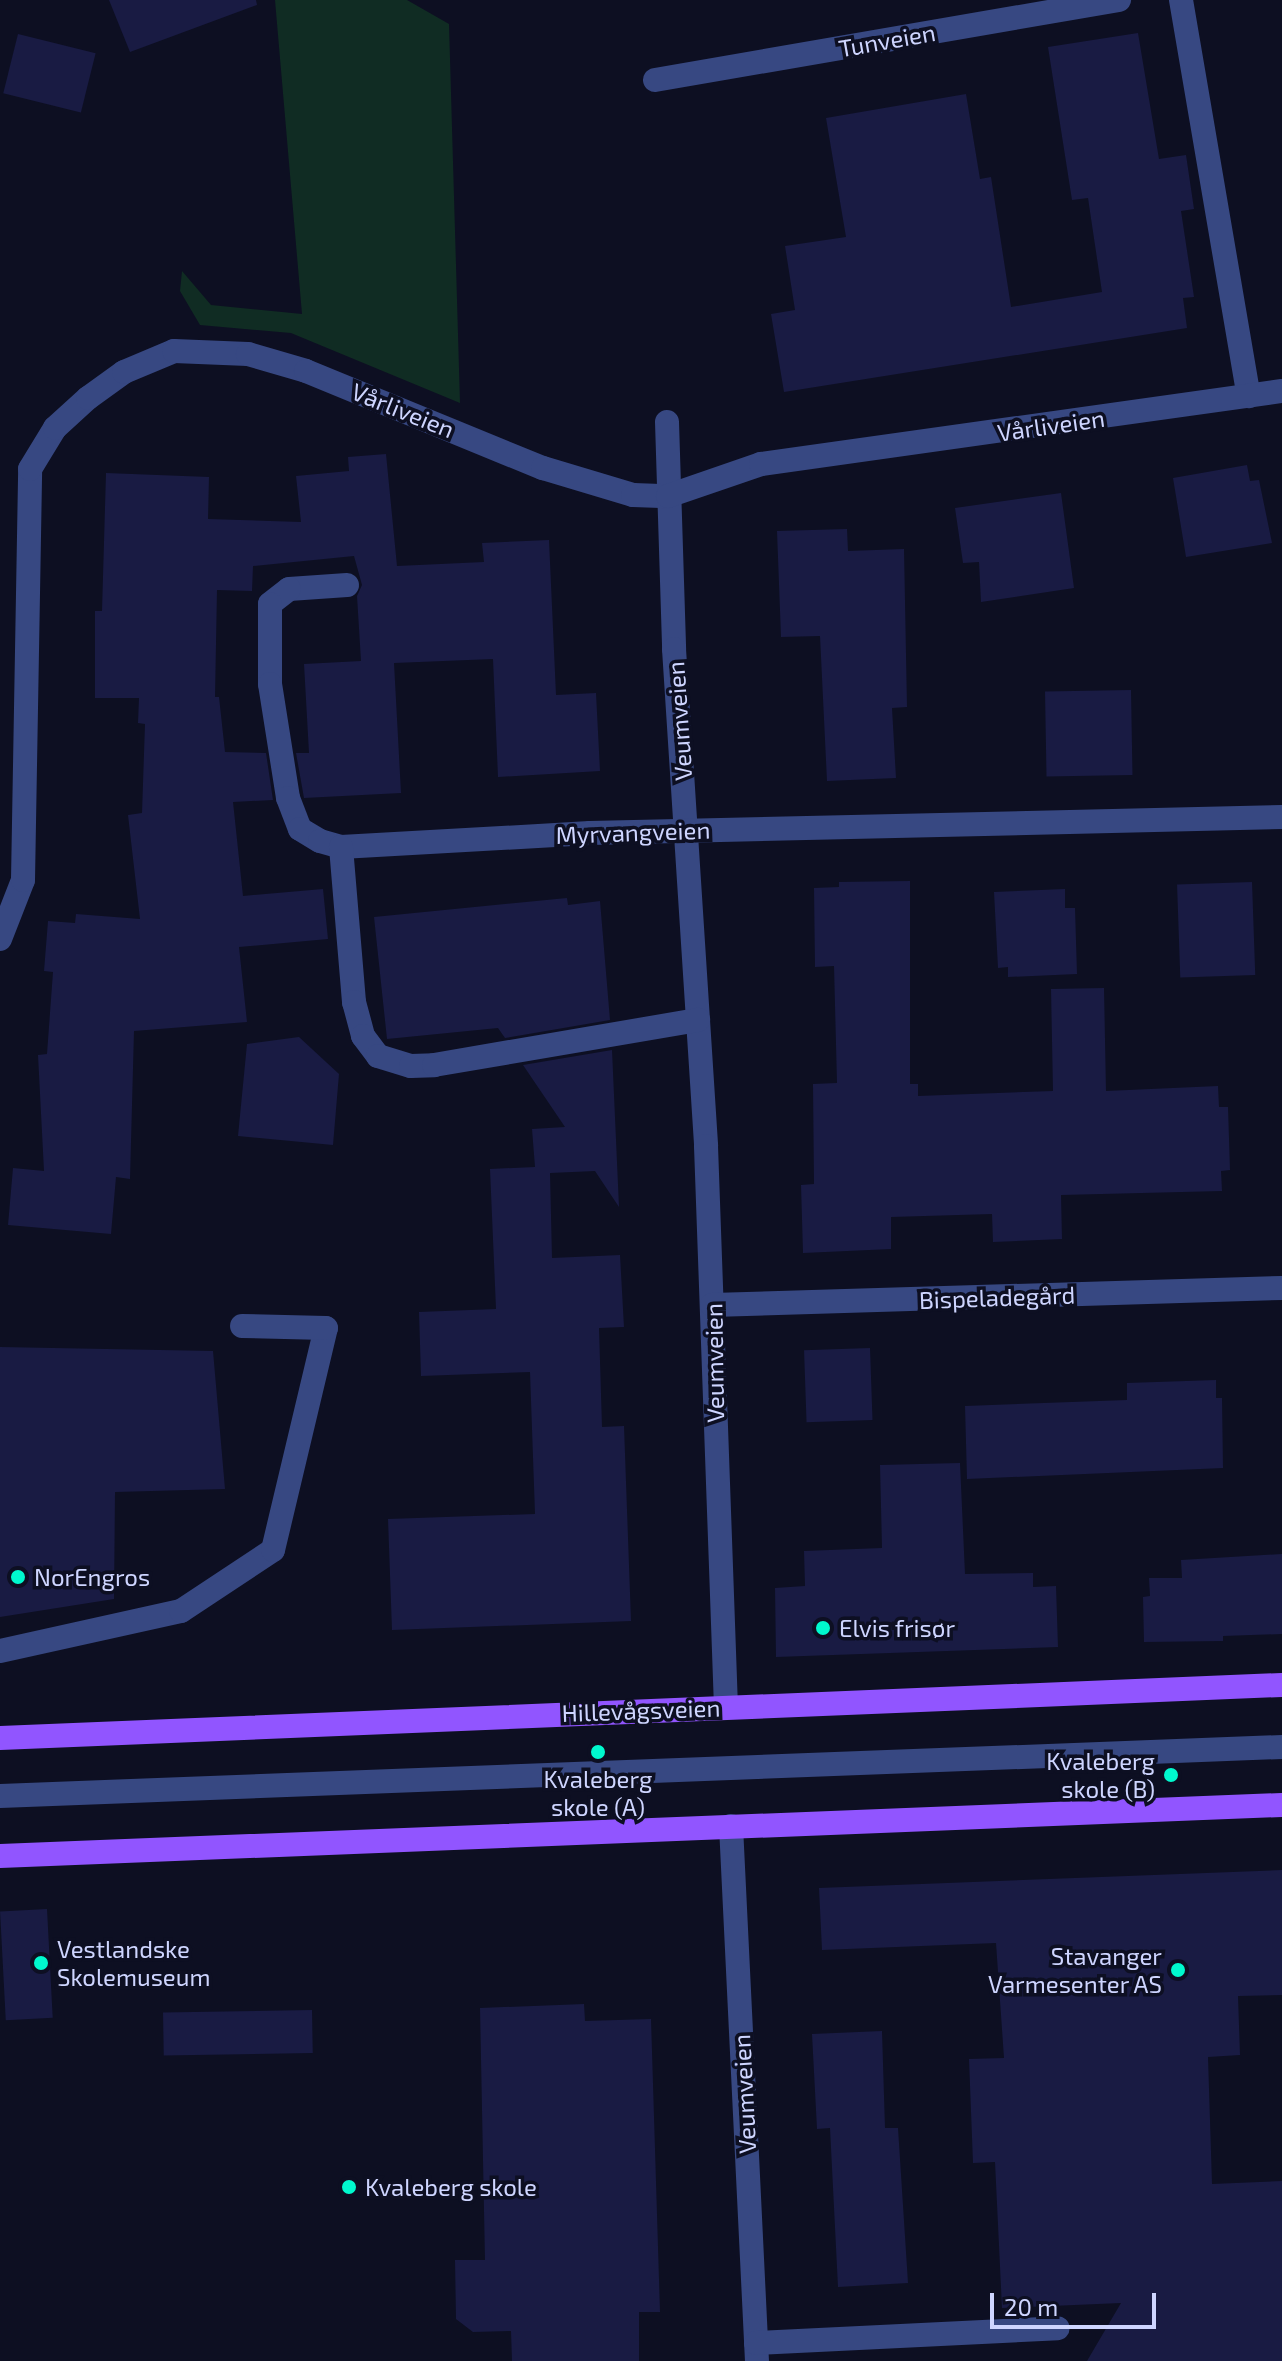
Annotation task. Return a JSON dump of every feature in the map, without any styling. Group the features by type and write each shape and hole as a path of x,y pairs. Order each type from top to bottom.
{"main road":[{"name":"Hillevågsveien","path":"0,1738 1282,1685"},
{"path":"0,1856 1282,1805"}],"street":[{"name":"Tunveien","path":"655,80 1119,0"},
{"path":"1181,0 1249,396"},
{"name":"Vårliveien","path":"0,939 22,893 12,758 30,469 55,428 88,398 124,372 174,351 248,354 292,367 543,468 633,495 668,496 761,464 1282,391"},
{"name":"Veumveien","path":"667,422 668,496 712,1305 726,1707"},
{"name":"Myrvangveien","path":"347,585 289,589 270,604 268,624 270,684 288,798 300,829 341,847 687,830 1282,817"},
{"path":"341,847 354,1002 363,1036 378,1056 411,1066 434,1065 698,1020"},
{"name":"Bispeladegård","path":"712,1305 1282,1288"},
{"path":"0,1651 181,1611 273,1550 326,1328 242,1326"},
{"path":"0,1796 1282,1747"},
{"name":"Veumveien","path":"731,1826 756,2352"},
{"path":"756,2352 1058,2328"}],"green space":[{"path":"275,0 407,0 449,24 460,403 291,333 200,325 180,291 182,271 211,305 302,314"}],"building":[{"path":"109,0 256,0 257,5 130,52"},
{"path":"1138,33 1159,159 1186,155 1194,209 1181,211 1194,297 1183,298 1187,328 784,392 771,314 795,310 785,246 846,237 826,118 966,94 980,179 991,177 1011,307 1102,292 1088,198 1072,200 1048,47"},
{"path":"18,34 96,53 81,113 3,93"},
{"path":"386,454 397,566 484,562 482,543 549,540 556,695 596,693 600,771 498,777 493,659 394,663 401,793 304,798 296,753 309,753 304,664 361,661 357,596 362,585 354,556 253,566 252,591 217,590 215,697 219,697 225,752 266,753 273,800 233,802 243,896 323,889 328,939 239,947 247,1022 134,1031 130,1179 116,1177 111,1234 8,1225 13,1168 44,1171 38,1055 47,1054 53,972 44,971 48,921 75,923 76,914 140,919 128,815 142,813 145,724 138,723 139,698 95,698 95,611 102,611 106,473 209,477 208,519 301,522 296,476 349,471 348,457"},
{"path":"1247,465 1250,481 1259,480 1272,543 1186,557 1173,478"},
{"path":"1061,493 1074,588 981,602 979,562 963,563 955,508"},
{"path":"847,529 848,551 904,549 907,707 892,708 896,778 827,781 820,636 781,637 777,531"},
{"path":"1131,690 1132,775 1046,776 1045,692"},
{"path":"910,881 910,1084 918,1084 918,1096 1053,1091 1051,989 1104,988 1106,1091 1218,1086 1219,1107 1228,1107 1230,1170 1221,1171 1222,1191 1061,1195 1062,1239 993,1242 992,1214 891,1217 891,1249 803,1253 801,1185 814,1184 813,1084 837,1083 834,966 815,967 814,888 839,887 839,882"},
{"path":"1252,882 1255,975 1180,978 1177,885"},
{"path":"1065,889 1065,908 1075,908 1077,974 1008,977 1008,967 998,968 994,892"},
{"path":"567,898 568,905 600,901 610,1020 505,1038 498,1028 387,1039 374,917"},
{"path":"299,1037 339,1074 333,1145 238,1136 247,1044"},
{"path":"612,1050 619,1207 595,1171 550,1173 552,1258 620,1255 624,1327 599,1328 602,1427 624,1426 631,1621 392,1630 388,1519 535,1514 530,1372 421,1376 419,1312 496,1309 490,1169 535,1167 532,1129 565,1127 523,1065"},
{"path":"0,1347 213,1351 225,1489 115,1492 114,1599 0,1617"},
{"path":"870,1348 873,1420 807,1422 804,1350"},
{"path":"1216,1380 1216,1398 1222,1398 1223,1468 967,1479 965,1406 1127,1400 1127,1383"},
{"path":"960,1463 965,1574 1033,1573 1033,1587 1056,1586 1058,1647 776,1657 775,1588 805,1586 804,1551 882,1548 880,1465"},
{"path":"1282,1554 1282,1634 1223,1636 1223,1641 1144,1642 1143,1597 1150,1596 1149,1578 1182,1578 1181,1560"},
{"path":"1282,1870 1282,1995 1238,1996 1240,2055 1208,2057 1212,2184 1282,2181 1282,2361 1087,2361 1121,2303 1002,2308 995,2162 973,2163 969,2059 1004,2058 996,1943 822,1950 819,1888"},
{"name":"Vestlandske Skolemuseum","path":"47,1909 53,2018 6,2020 0,1911"},
{"path":"584,2004 585,2021 651,2019 660,2312 639,2312 639,2361 512,2361 511,2331 473,2332 456,2319 455,2260 485,2260 480,2008"},
{"path":"312,2010 313,2053 164,2056 163,2013"},
{"path":"882,2031 885,2128 898,2128 908,2283 838,2287 830,2128 817,2129 812,2034"}],"place":[{"name":"NorEngros","path":"18,1577"},
{"name":"Elvis frisør","path":"823,1628"},
{"name":"Kvaleberg skole (A)","path":"598,1752"},
{"name":"Kvaleberg skole (B)","path":"1171,1775"},
{"name":"Vestlandske Skolemuseum","path":"41,1963"},
{"name":"Stavanger Varmesenter AS","path":"1178,1970"},
{"name":"Kvaleberg skole","path":"349,2187"}]}
